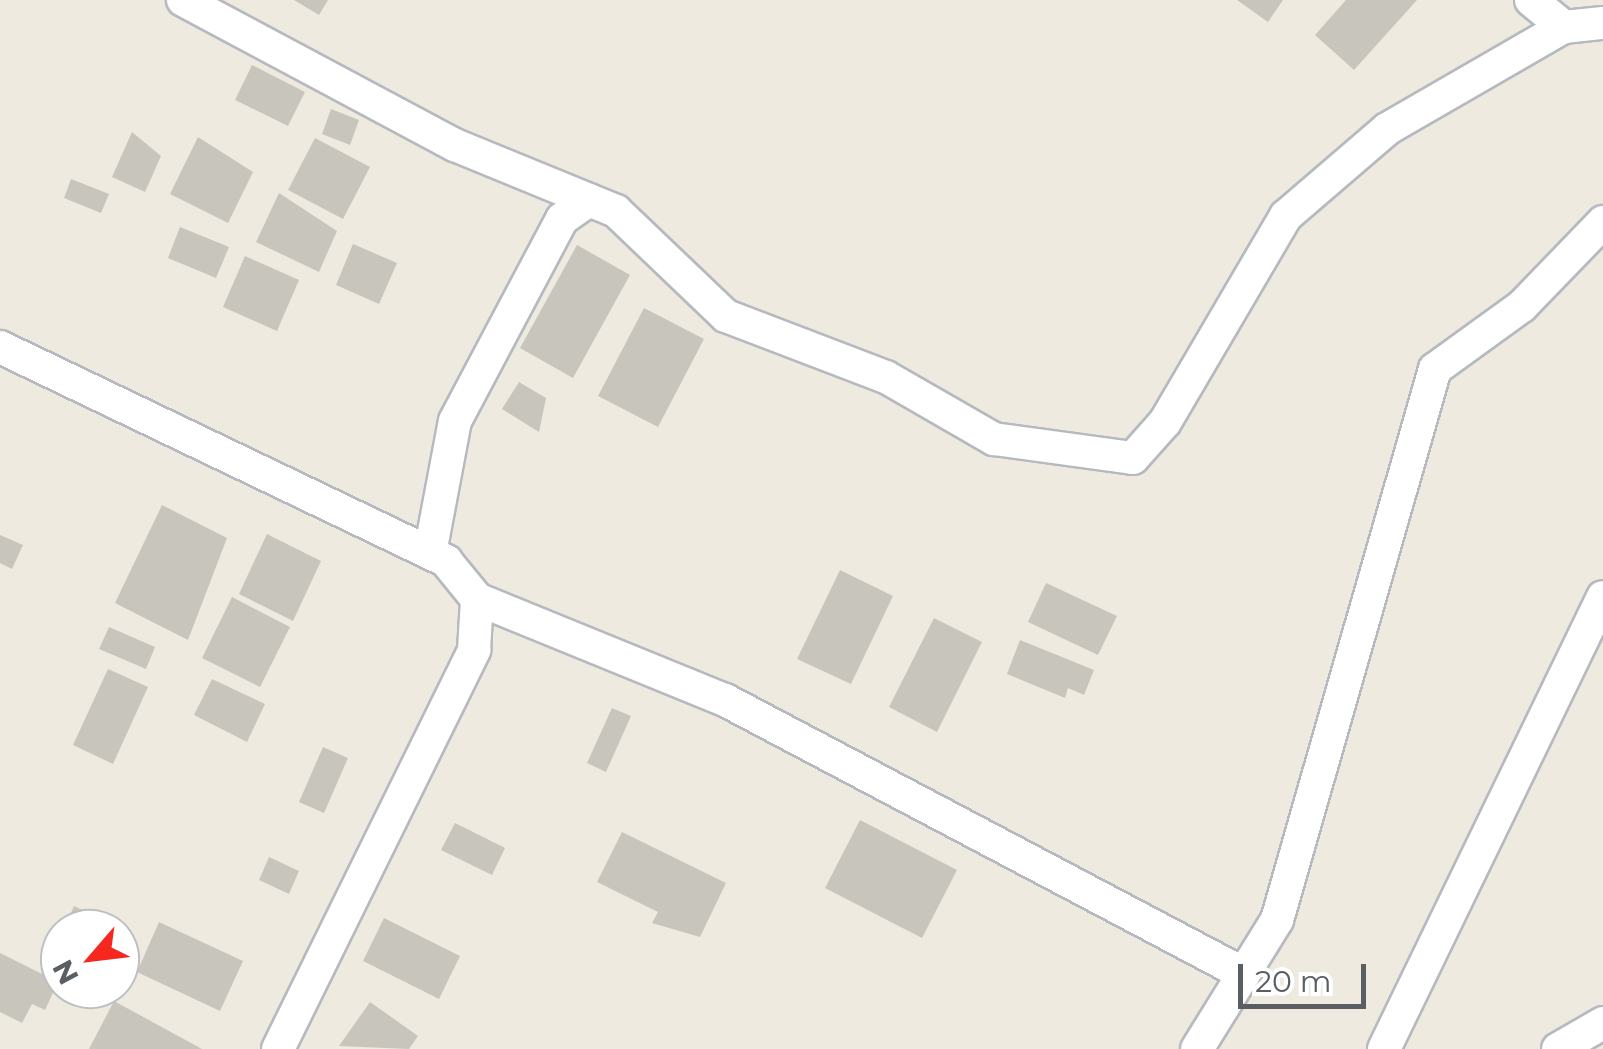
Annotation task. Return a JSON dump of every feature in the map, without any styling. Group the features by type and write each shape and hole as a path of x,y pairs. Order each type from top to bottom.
{"street":[{"path":"183,0 455,145 616,211 726,316 886,376 994,439 1132,458 1165,422 1286,216 1387,129 1564,27 1603,23"},
{"path":"1530,0 1564,27"},
{"path":"430,553 455,421 562,218 589,200"},
{"path":"1197,1049 1277,920 1435,369 1522,306 1603,222"},
{"path":"0,347 430,553 477,599 726,700 1244,974"},
{"path":"1384,1049 1603,597"},
{"path":"278,1049 474,650 477,599"},
{"path":"1572,1048 1603,1022"}],"building":[{"path":"294,0 328,0 319,15"},
{"path":"1237,0 1283,0 1268,22"},
{"path":"1346,0 1417,0 1354,70 1315,35"},
{"path":"252,65 305,92 288,126 235,100"},
{"path":"331,109 359,120 350,145 322,134"},
{"path":"132,132 161,156 145,192 112,177"},
{"path":"198,137 253,172 228,223 170,194"},
{"path":"315,138 370,167 343,219 288,190"},
{"path":"71,179 109,194 101,213 64,198"},
{"path":"279,193 337,231 319,272 256,242"},
{"path":"180,227 229,247 216,278 168,258"},
{"path":"353,244 397,263 379,304 336,285"},
{"path":"577,245 630,275 573,378 520,348"},
{"path":"245,256 299,280 277,331 223,307"},
{"path":"644,308 704,339 658,427 598,396"},
{"path":"519,382 546,398 539,432 502,409"},
{"path":"162,505 227,538 188,640 115,603"},
{"path":"267,534 321,561 293,621 239,594"},
{"path":"0,535 23,545 12,569 0,563"},
{"path":"840,570 893,596 851,684 797,659"},
{"path":"1046,583 1117,616 1098,655 1028,622"},
{"path":"232,597 290,627 260,687 202,658"},
{"path":"934,618 982,642 937,732 889,707"},
{"path":"109,627 155,647 146,669 99,649"},
{"path":"1020,640 1094,670 1084,695 1068,688 1065,698 1007,674"},
{"path":"108,669 148,687 113,764 73,745"},
{"path":"212,679 265,704 247,742 194,715"},
{"path":"612,708 631,716 606,772 587,763"},
{"path":"323,747 348,758 324,813 299,802"},
{"path":"860,820 957,870 922,938 825,888"},
{"path":"455,823 505,848 492,875 441,850"},
{"path":"622,832 726,883 700,937 652,923 658,912 597,882"},
{"path":"269,857 299,871 289,894 259,880"},
{"path":"384,918 460,956 439,999 363,961"},
{"path":"159,922 243,961 220,1011 140,973"},
{"path":"0,953 40,973 40,1008 32,1004 22,1023 0,1012"},
{"path":"370,1002 418,1036 409,1049 339,1046"},
{"path":"110,1009 129,1009 202,1049 89,1049"}]}
